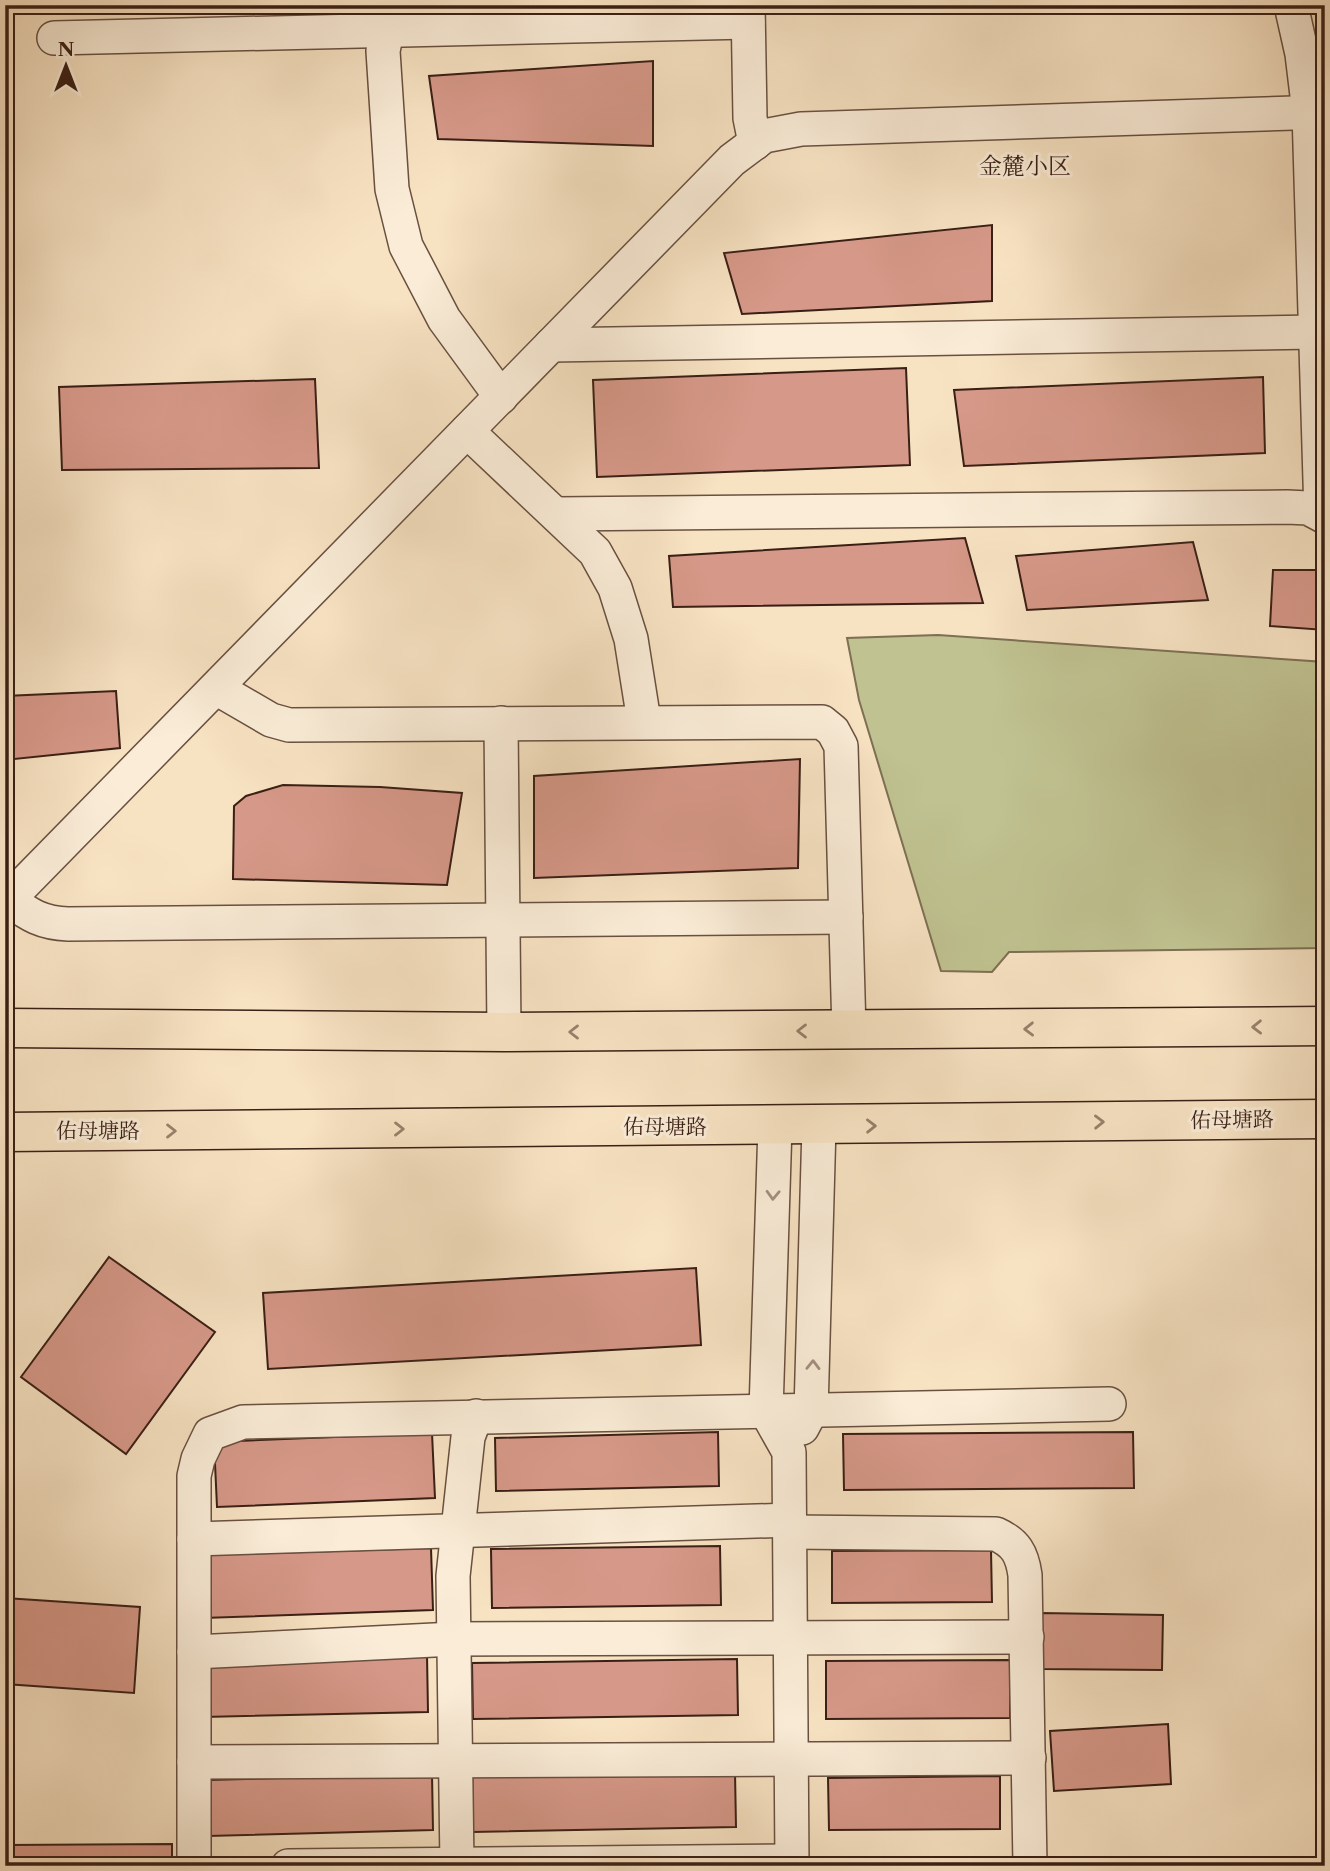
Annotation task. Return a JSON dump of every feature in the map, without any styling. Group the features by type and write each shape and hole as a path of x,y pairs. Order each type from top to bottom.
{"main road":[{"path":"5,1028 504,1032 1325,1026"},
{"name":"佑母塘路","path":"5,1132 1325,1119"}],"street":[{"path":"557,513 1287,507 1308,508 1323,515 1322,411 1316,332 1320,272 1317,112 1291,5"},
{"path":"54,38 389,18 748,14 750,118 755,142"},
{"path":"389,18 383,51 392,189 406,246 444,319 501,397"},
{"path":"846,917 68,924 47,923 7,901 732,160 764,136 802,129 1317,112"},
{"path":"551,345 1316,332"},
{"path":"467,431 557,513 595,552 615,588 639,676 644,721"},
{"path":"216,688 271,720 289,725 802,719 822,722 833,731 841,746 849,1031"},
{"path":"501,723 504,1032"},
{"path":"288,1866 792,1863 789,1452 766,1411 775,1126"},
{"path":"789,1452 811,1411 819,1126"},
{"path":"194,1866 194,1476 198,1459 210,1434 243,1422 1109,1404"},
{"path":"457,1865 454,1639 456,1532 468,1437 476,1416"},
{"path":"194,1539 790,1526 996,1534 1010,1540 1022,1554 1027,1637 1030,1866"},
{"path":"194,1652 454,1639 1027,1637"},
{"path":"194,1762 1029,1758"}],"green space":[{"path":"938,635 1325,662 1325,948 1009,952 992,972 941,971 859,700 847,638"}],"building":[{"path":"653,61 653,146 438,139 429,76"},
{"path":"992,225 992,301 742,314 724,253"},
{"path":"906,368 910,465 597,477 593,380"},
{"path":"1263,377 1265,453 964,466 954,390"},
{"path":"315,379 319,468 62,470 59,387"},
{"path":"965,538 983,603 673,607 669,556"},
{"path":"1193,542 1208,600 1027,610 1016,556"},
{"path":"1273,570 1325,570 1325,630 1270,626"},
{"path":"116,691 120,748 5,760 5,696"},
{"path":"800,759 798,868 534,878 534,776"},
{"path":"283,785 380,787 462,793 447,885 233,879 234,806 246,796"},
{"path":"109,1257 215,1332 126,1454 21,1377"},
{"path":"696,1268 701,1345 268,1369 263,1293"},
{"path":"718,1432 719,1486 496,1491 495,1438"},
{"path":"1133,1432 1134,1488 844,1490 843,1434"},
{"path":"432,1433 435,1498 217,1507 214,1442"},
{"path":"720,1546 721,1605 492,1608 491,1549"},
{"path":"431,1548 433,1610 203,1618 201,1555"},
{"path":"991,1550 992,1602 832,1603 832,1551"},
{"path":"5,1598 140,1607 134,1693 5,1684"},
{"path":"1041,1613 1163,1615 1162,1670 1041,1669"},
{"path":"427,1655 428,1712 203,1717 202,1660"},
{"path":"737,1659 738,1715 473,1719 472,1663"},
{"path":"1010,1660 1010,1718 826,1719 826,1661"},
{"path":"1168,1724 1171,1784 1054,1791 1050,1731"},
{"path":"735,1772 736,1827 473,1832 472,1776"},
{"path":"432,1774 433,1830 208,1836 206,1780"},
{"path":"1000,1776 1000,1829 829,1830 828,1778"},
{"path":"172,1844 172,1866 5,1866 5,1845"}],"district":[{"name":"金麓小区","path":"1025,166"}]}
